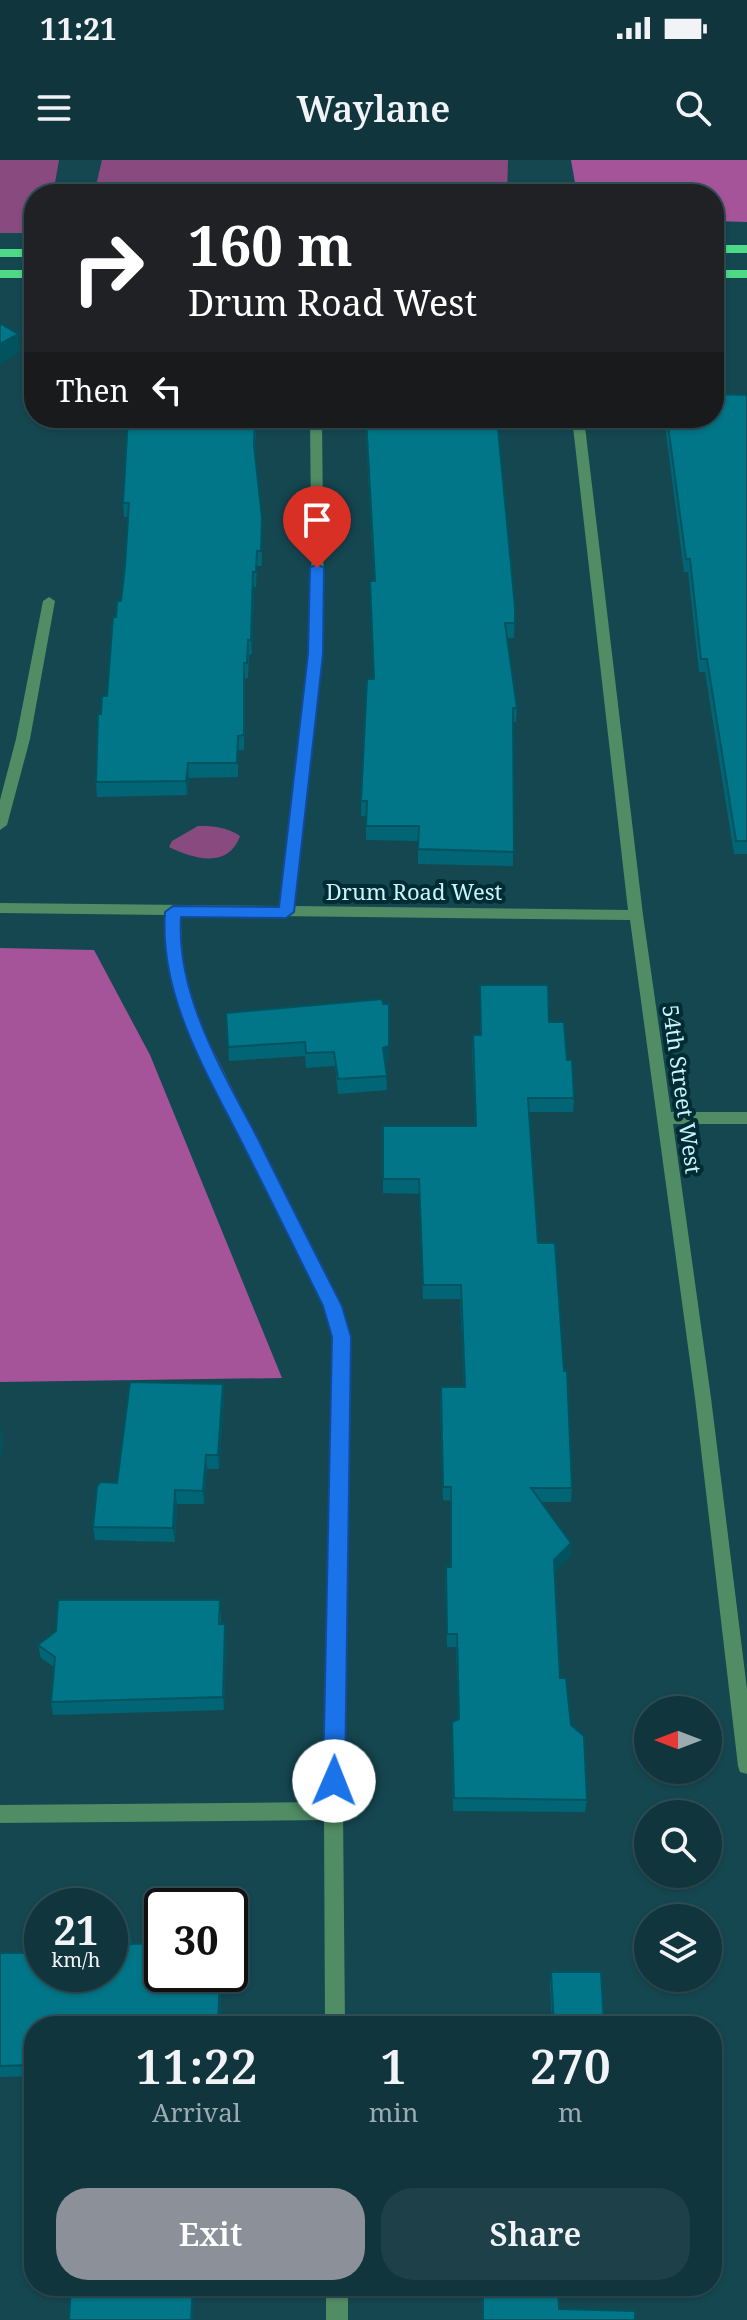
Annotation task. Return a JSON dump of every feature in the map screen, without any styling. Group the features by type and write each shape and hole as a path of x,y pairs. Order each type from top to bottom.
{"main road":[{"path":"724,249 747,249"},
{"path":"0,253 24,253"},
{"path":"0,274 24,274"},
{"path":"724,274 747,274"}],"street":[{"path":"286,912 317,638 316,428"},
{"name":"54th Street West","path":"579,428 636,915 703,1398 746,1754"},
{"path":"0,825 23,739 49,601"},
{"name":"Drum Road West","path":"0,908 636,915"},
{"path":"173,912 175,963 187,1007 214,1070 333,1306 341,1337 333,1811 335,2016"},
{"path":"665,1118 747,1118"},
{"path":"0,1814 333,1811"},
{"path":"337,2296 337,2320"}],"shaded area":[{"path":"0,160 59,160 55,184 24,184 24,233 0,233"},
{"path":"102,160 508,160 507,184 96,184"},
{"path":"571,160 747,160 747,222 724,221 724,184 575,184"},
{"path":"198,826 220,828 240,836 235,846 219,857 189,855 169,847 172,841"},
{"path":"0,948 94,950 150,1055 282,1378 0,1382"}],"building":[{"path":"0,323 18,334 0,344"},
{"path":"724,394 747,395 747,841 736,841 707,659 701,659 690,559 686,559 668,428 724,428"},
{"path":"127,428 255,428 262,518 261,551 257,551 256,572 253,572 251,640 248,640 247,663 244,663 244,735 238,736 237,763 188,763 186,781 96,782 98,714 101,714 102,696 107,696 113,617 116,617 117,601 121,601 125,566 129,503 123,503"},
{"path":"367,428 498,428 515,607 515,623 505,623 517,708 513,708 514,852 418,849 419,826 366,826 367,801 361,801 367,679 374,679 370,581 375,581"},
{"path":"480,985 548,985 549,1022 564,1022 567,1060 572,1060 574,1098 528,1098 538,1243 555,1243 564,1371 567,1371 572,1488 531,1488 571,1543 554,1560 560,1678 566,1678 571,1725 584,1736 587,1800 454,1798 452,1722 459,1719 457,1634 447,1634 446,1567 451,1567 451,1487 443,1487 441,1387 465,1387 461,1285 423,1285 419,1179 383,1179 383,1126 476,1126 473,1035 481,1035"},
{"path":"382,999 383,1004 389,1004 389,1046 383,1048 387,1076 338,1079 334,1052 306,1053 305,1042 228,1047 226,1013"},
{"path":"130,1382 223,1384 218,1455 206,1455 203,1491 175,1490 173,1528 93,1527 97,1487 100,1482 117,1483"},
{"path":"58,1600 220,1600 219,1624 225,1624 223,1697 51,1702 55,1657 38,1645 56,1631"},
{"path":"128,1930 130,1930 129,1944 144,1944 144,1992 219,1992 218,2016 24,2016 24,2065 0,2066 0,1953 24,1953 24,1992 128,1992"},
{"path":"551,1972 601,1972 603,2016 553,2016"},
{"path":"70,2296 192,2296 191,2320 69,2320"},
{"path":"483,2296 558,2296 559,2309 635,2311 635,2320 483,2320"}],"route":[{"path":"317,568 316,654 286,912 173,912 172,929 175,963 187,1007 214,1070 333,1306 341,1337 334,1781"}]}
